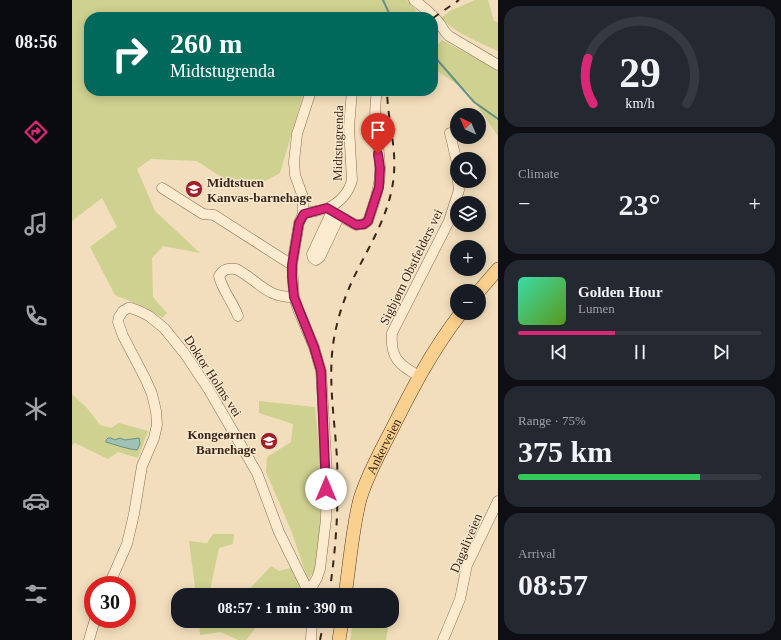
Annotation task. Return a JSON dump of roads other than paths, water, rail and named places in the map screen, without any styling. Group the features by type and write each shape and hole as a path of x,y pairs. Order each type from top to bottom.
{"main road":[{"path":"485,284 498,269"},
{"name":"Ankerveien","path":"346,588 362,492 380,452 419,376 456,320"},
{"path":"339,640 341,628"}],"street":[{"path":"414,0 428,12"},
{"path":"438,23 449,36 498,65"},
{"path":"310,96 297,134 294,162 295,175 303,197 304,214 299,223 292,265 294,297 314,347 321,371 326,466 326,519 320,569 312,588"},
{"name":"Midtstugrenda","path":"304,214 333,213 351,186 352,180 349,127 352,96"},
{"path":"333,213 356,225 364,224 368,221 379,187 380,168 375,126 376,96"},
{"path":"162,188 203,214 214,215 292,265"},
{"name":"Sigbjørn Obstfelders vei","path":"419,376 404,368 396,357 391,346 392,334 449,221 459,188"},
{"path":"238,316 230,297 220,281 219,276 223,270 236,268 270,293 284,297 294,297"},
{"name":"Doktor Holms vei","path":"113,576 126,544 134,514 142,466 154,438 156,425 156,411 152,394 123,336 118,322 123,311 131,308 149,316 164,328 182,349 199,374 257,473 279,532 307,588"},
{"name":"Dagaliveien","path":"443,640 460,599 467,565 497,509"},
{"path":"89,640 92,628"},
{"path":"311,640 312,628"}],"water":[{"path":"108,438 115,440 120,438 125,440 139,438 140,444 137,450 106,442"}],"waterway":[{"path":"383,0 389,12"},
{"path":"438,61 474,102 498,119"}],"railway":[{"path":"438,15 459,0"},
{"path":"330,588 335,544 338,493 331,374 333,345 337,324 347,294 355,274 382,221 391,193 394,153 387,96"},
{"path":"320,640 323,628"}],"place":[{"name":"Midtstuen Kanvas-barnehage","path":"194,189"},
{"name":"Kongeørnen Barnehage","path":"269,441"}]}
